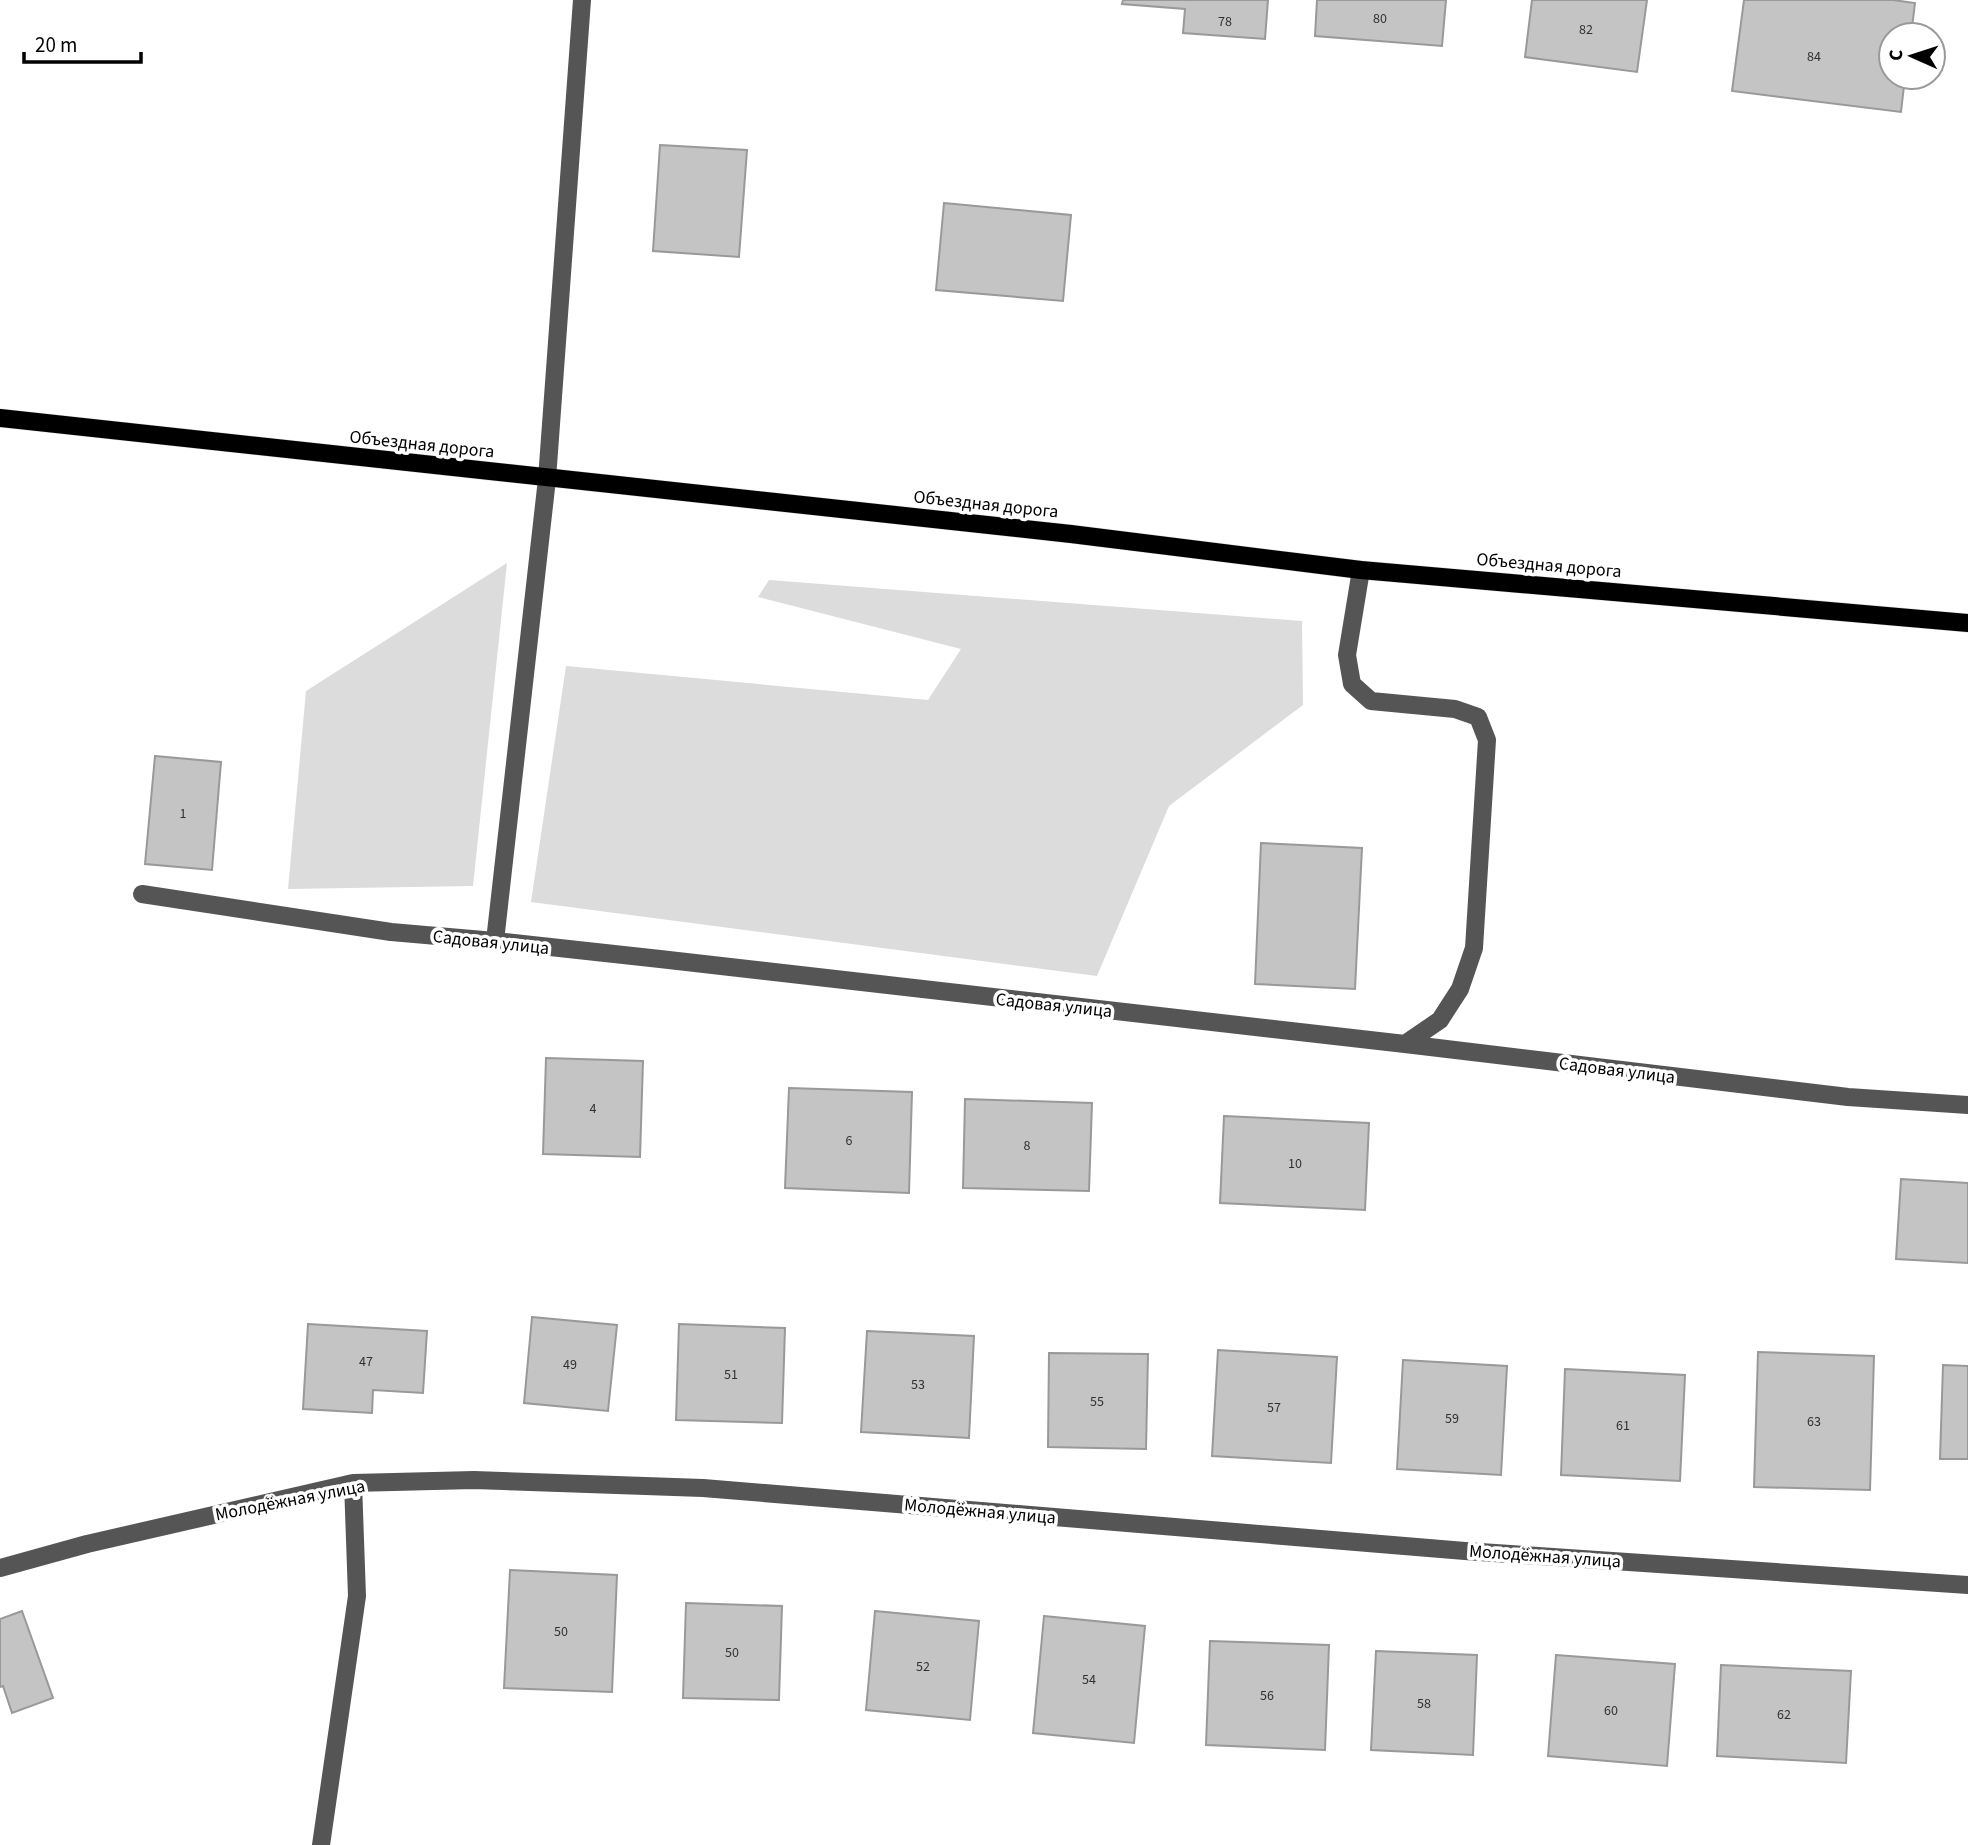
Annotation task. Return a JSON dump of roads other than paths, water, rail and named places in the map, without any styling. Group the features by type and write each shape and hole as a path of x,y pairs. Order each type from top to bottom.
{"main road":[{"name":"Объездная дорога","path":"0,418 1071,534 1362,570 1968,623"}],"street":[{"path":"495,941 547,479 582,0"},
{"path":"1362,570 1347,655 1352,684 1371,701 1455,709 1478,718 1487,740 1474,948 1460,989 1440,1020 1405,1044"},
{"name":"Садовая улица","path":"142,894 391,932 495,941 1405,1044 1848,1097 1968,1105"},
{"name":"Молодёжная улица","path":"0,1568 87,1544 353,1483 474,1480 703,1488 1465,1551 1968,1585"},
{"path":"321,1845 357,1595 353,1483"}]}
